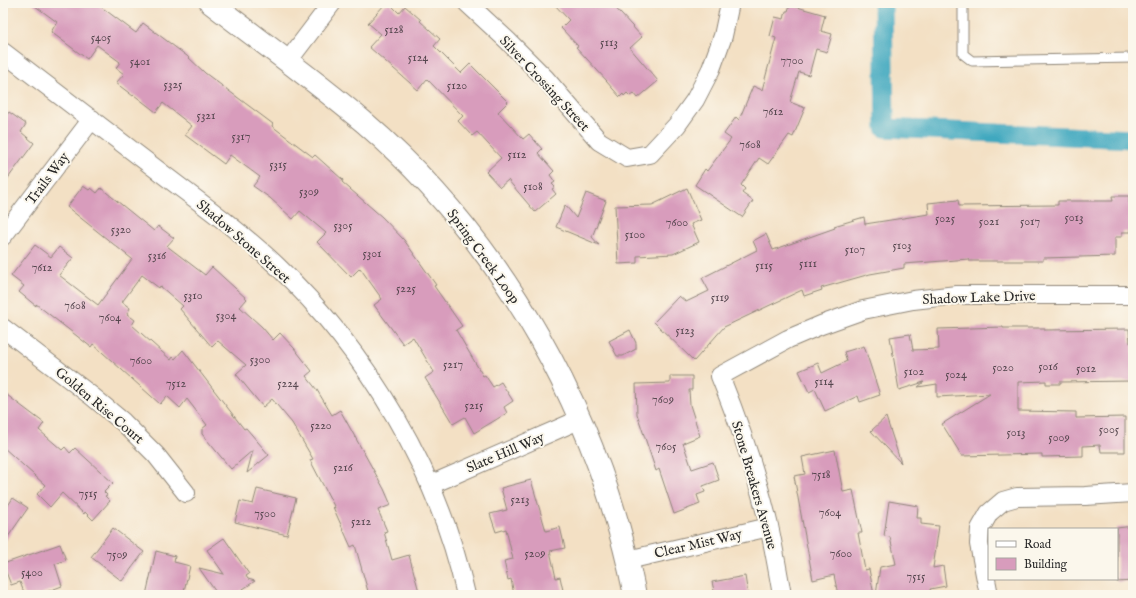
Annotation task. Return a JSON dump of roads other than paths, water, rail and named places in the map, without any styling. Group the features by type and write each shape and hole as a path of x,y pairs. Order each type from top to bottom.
{"street":[{"name":"Spring Creek Loop","path":"211,3 366,124 409,164 448,207 485,253 526,313 555,364 581,419 612,501 628,560 635,595"},
{"path":"288,62 332,3"},
{"name":"Silver Crossing Street","path":"467,3 545,78 599,141 627,158 650,154 677,125 695,100 711,70 723,36 730,3"},
{"name":"Shadow Stone Street","path":"3,52 232,226 276,265 317,307 354,353 386,402 409,442 430,485 450,537 466,595"},
{"name":"Trails Way","path":"3,236 92,120"},
{"name":"Shadow Lake Drive","path":"720,376 788,339 821,324 863,310 913,300 957,295 1133,296"},
{"name":"Golden Rise Court","path":"3,328 123,422 156,455 186,493"},
{"name":"Stone Breakers Avenue","path":"720,376 733,408 755,473 769,527 782,595"},
{"name":"Slate Hill Way","path":"430,485 581,419"},
{"path":"988,595 978,544 980,529 989,513 1003,501 1017,497 1085,496 1133,493"},
{"name":"Clear Mist Way","path":"628,560 769,527"}],"lane":[{"path":"963,3 963,54 972,61 1133,58"}],"waterway":[{"path":"883,3 885,128 1133,139"}]}
